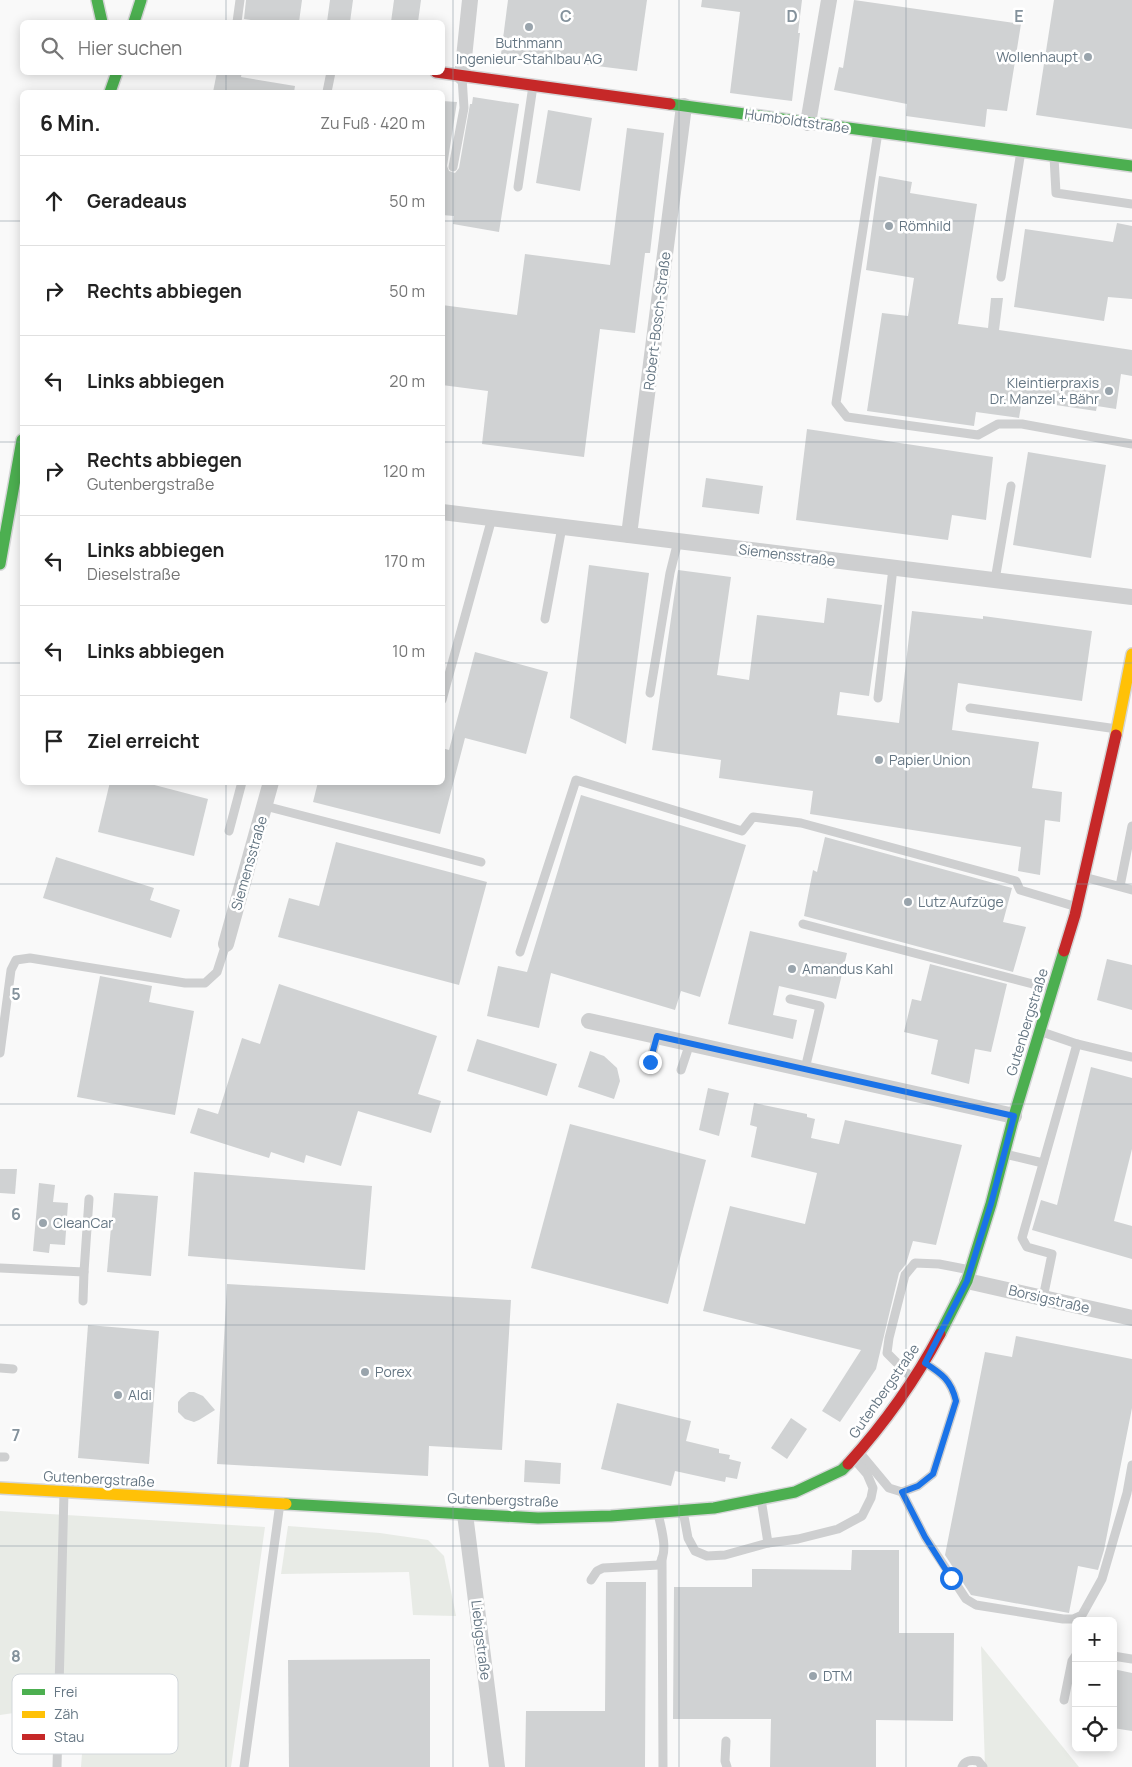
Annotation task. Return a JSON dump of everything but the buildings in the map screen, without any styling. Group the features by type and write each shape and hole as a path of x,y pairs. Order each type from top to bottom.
{"street":[{"path":"97,0 102,20"},
{"path":"135,20 142,0"},
{"path":"462,77 470,0"},
{"path":"808,123 829,0"},
{"name":"Humboldtstraße","path":"445,74 1132,166"},
{"path":"106,75 106,90"},
{"path":"111,90 116,75"},
{"name":"Robert-Bosch-Straße","path":"629,535 684,106"},
{"path":"0,564 20,451"},
{"name":"Siemensstraße","path":"445,512 1132,597"},
{"name":"Gutenbergstraße","path":"0,1488 538,1518 611,1516 714,1508 794,1492 842,1470 873,1436 925,1363 969,1276 991,1204 1014,1116 1077,907 1117,729 1123,718 1132,654"},
{"name":"Siemensstraße","path":"226,944 270,785"},
{"path":"589,1021 1014,1116"},
{"name":"Borsigstraße","path":"969,1276 1043,1298 1132,1318"},
{"name":"Liebigstraße","path":"465,1514 497,1767"}],"lane":[{"path":"237,20 240,0"},
{"path":"327,90 330,75"},
{"path":"453,167 464,108 462,77"},
{"path":"518,187 533,86"},
{"path":"878,132 836,403 847,417 978,435 998,424 1022,424 1132,444"},
{"path":"1001,277 1022,151"},
{"path":"1054,155 1056,193 1132,204"},
{"path":"995,580 1011,486"},
{"path":"445,689 492,518"},
{"path":"545,619 562,527"},
{"path":"650,693 670,573 678,541"},
{"path":"878,698 893,568"},
{"path":"970,708 1117,729"},
{"path":"520,952 576,780 742,832 753,817 800,823 1016,882 1020,890 1077,907"},
{"path":"229,831 241,785"},
{"path":"265,806 481,862"},
{"path":"1120,886 1132,826"},
{"path":"1084,877 1132,890"},
{"path":"803,924 1052,989"},
{"path":"0,1054 11,970 16,960 30,958 184,982 205,983 217,972 226,944"},
{"path":"790,999 820,1006 805,1069"},
{"path":"1040,1032 1077,1044 1132,1057"},
{"path":"650,1062 657,1036"},
{"path":"681,1070 690,1043"},
{"path":"1043,1298 1052,1254 1027,1247 1022,1238 1077,1044"},
{"path":"1004,1154 1043,1163"},
{"path":"83,1301 89,1199"},
{"path":"914,1379 887,1353 905,1274 915,1263 939,1264 969,1276"},
{"path":"0,1268 84,1272"},
{"path":"856,1455 889,1488 902,1492 918,1486 933,1474 956,1401 953,1389 944,1375 925,1363"},
{"path":"0,1368 12,1369"},
{"path":"682,1511 688,1538 695,1551 707,1556 725,1555 768,1543 798,1539 838,1529 862,1516 871,1498 873,1488 856,1455"},
{"path":"902,1492 925,1537 966,1599 976,1605 1073,1619 1082,1615 1102,1579 1127,1493 1132,1465"},
{"path":"59,1674 64,1492"},
{"path":"761,1499 768,1543"},
{"path":"244,1767 280,1503"},
{"path":"658,1513 664,1540 662,1558 663,1767"},
{"path":"591,1580 597,1571 603,1568 654,1566 659,1565 662,1558"},
{"path":"1117,1657 1132,1659"},
{"path":"1064,1700 1072,1661"},
{"path":"726,1740 725,1761 727,1767"},
{"path":"57,1754 57,1767"},
{"path":"962,1767 963,1763 970,1760 978,1760 983,1767"}],"shaded area":[{"path":"0,1511 265,1527 231,1767 81,1767 82,1754 178,1754 178,1674 12,1674 12,1713 0,1715"},
{"path":"288,1526 380,1533 428,1540 444,1556 456,1616 413,1615 409,1572 281,1574"},
{"path":"981,1646 1079,1767 985,1767"}],"traffic: fast":[{"path":"97,0 102,20"},
{"path":"135,20 141,0"},
{"path":"111,90 116,75"},
{"path":"670,104 1132,166"},
{"path":"0,564 20,451"},
{"path":"940,1334 967,1281 1064,951"},
{"path":"286,1504 538,1518 611,1516 714,1508 795,1492 842,1470 848,1464"}],"traffic: slow":[{"path":"1116,735 1132,654"},
{"path":"0,1488 286,1504"}],"traffic: jam":[{"path":"445,73 670,104"},
{"path":"1064,951 1075,915 1116,735"},
{"path":"848,1464 898,1402 940,1334"}],"place":[{"name":"Buthmann Ingenieur-Stahlbau AG","path":"529,27"},
{"name":"Wollenhaupt","path":"1088,57"},
{"name":"Römhild","path":"889,226"},
{"name":"Kleintierpraxis Dr. Manzel + Bähr","path":"1109,391"},
{"name":"Papier Union","path":"879,760"},
{"name":"Lutz Aufzüge","path":"908,902"},
{"name":"Amandus Kahl","path":"792,969"},
{"name":"CleanCar","path":"43,1223"},
{"name":"Porex","path":"365,1372"},
{"name":"Aldi","path":"118,1395"},
{"name":"DTM","path":"813,1676"}],"route":[{"path":"650,1062 657,1036 1014,1116 998,1180 967,1281 925,1363 944,1375 953,1389 956,1401 933,1474 918,1486 902,1492 925,1537 951,1578"}]}
